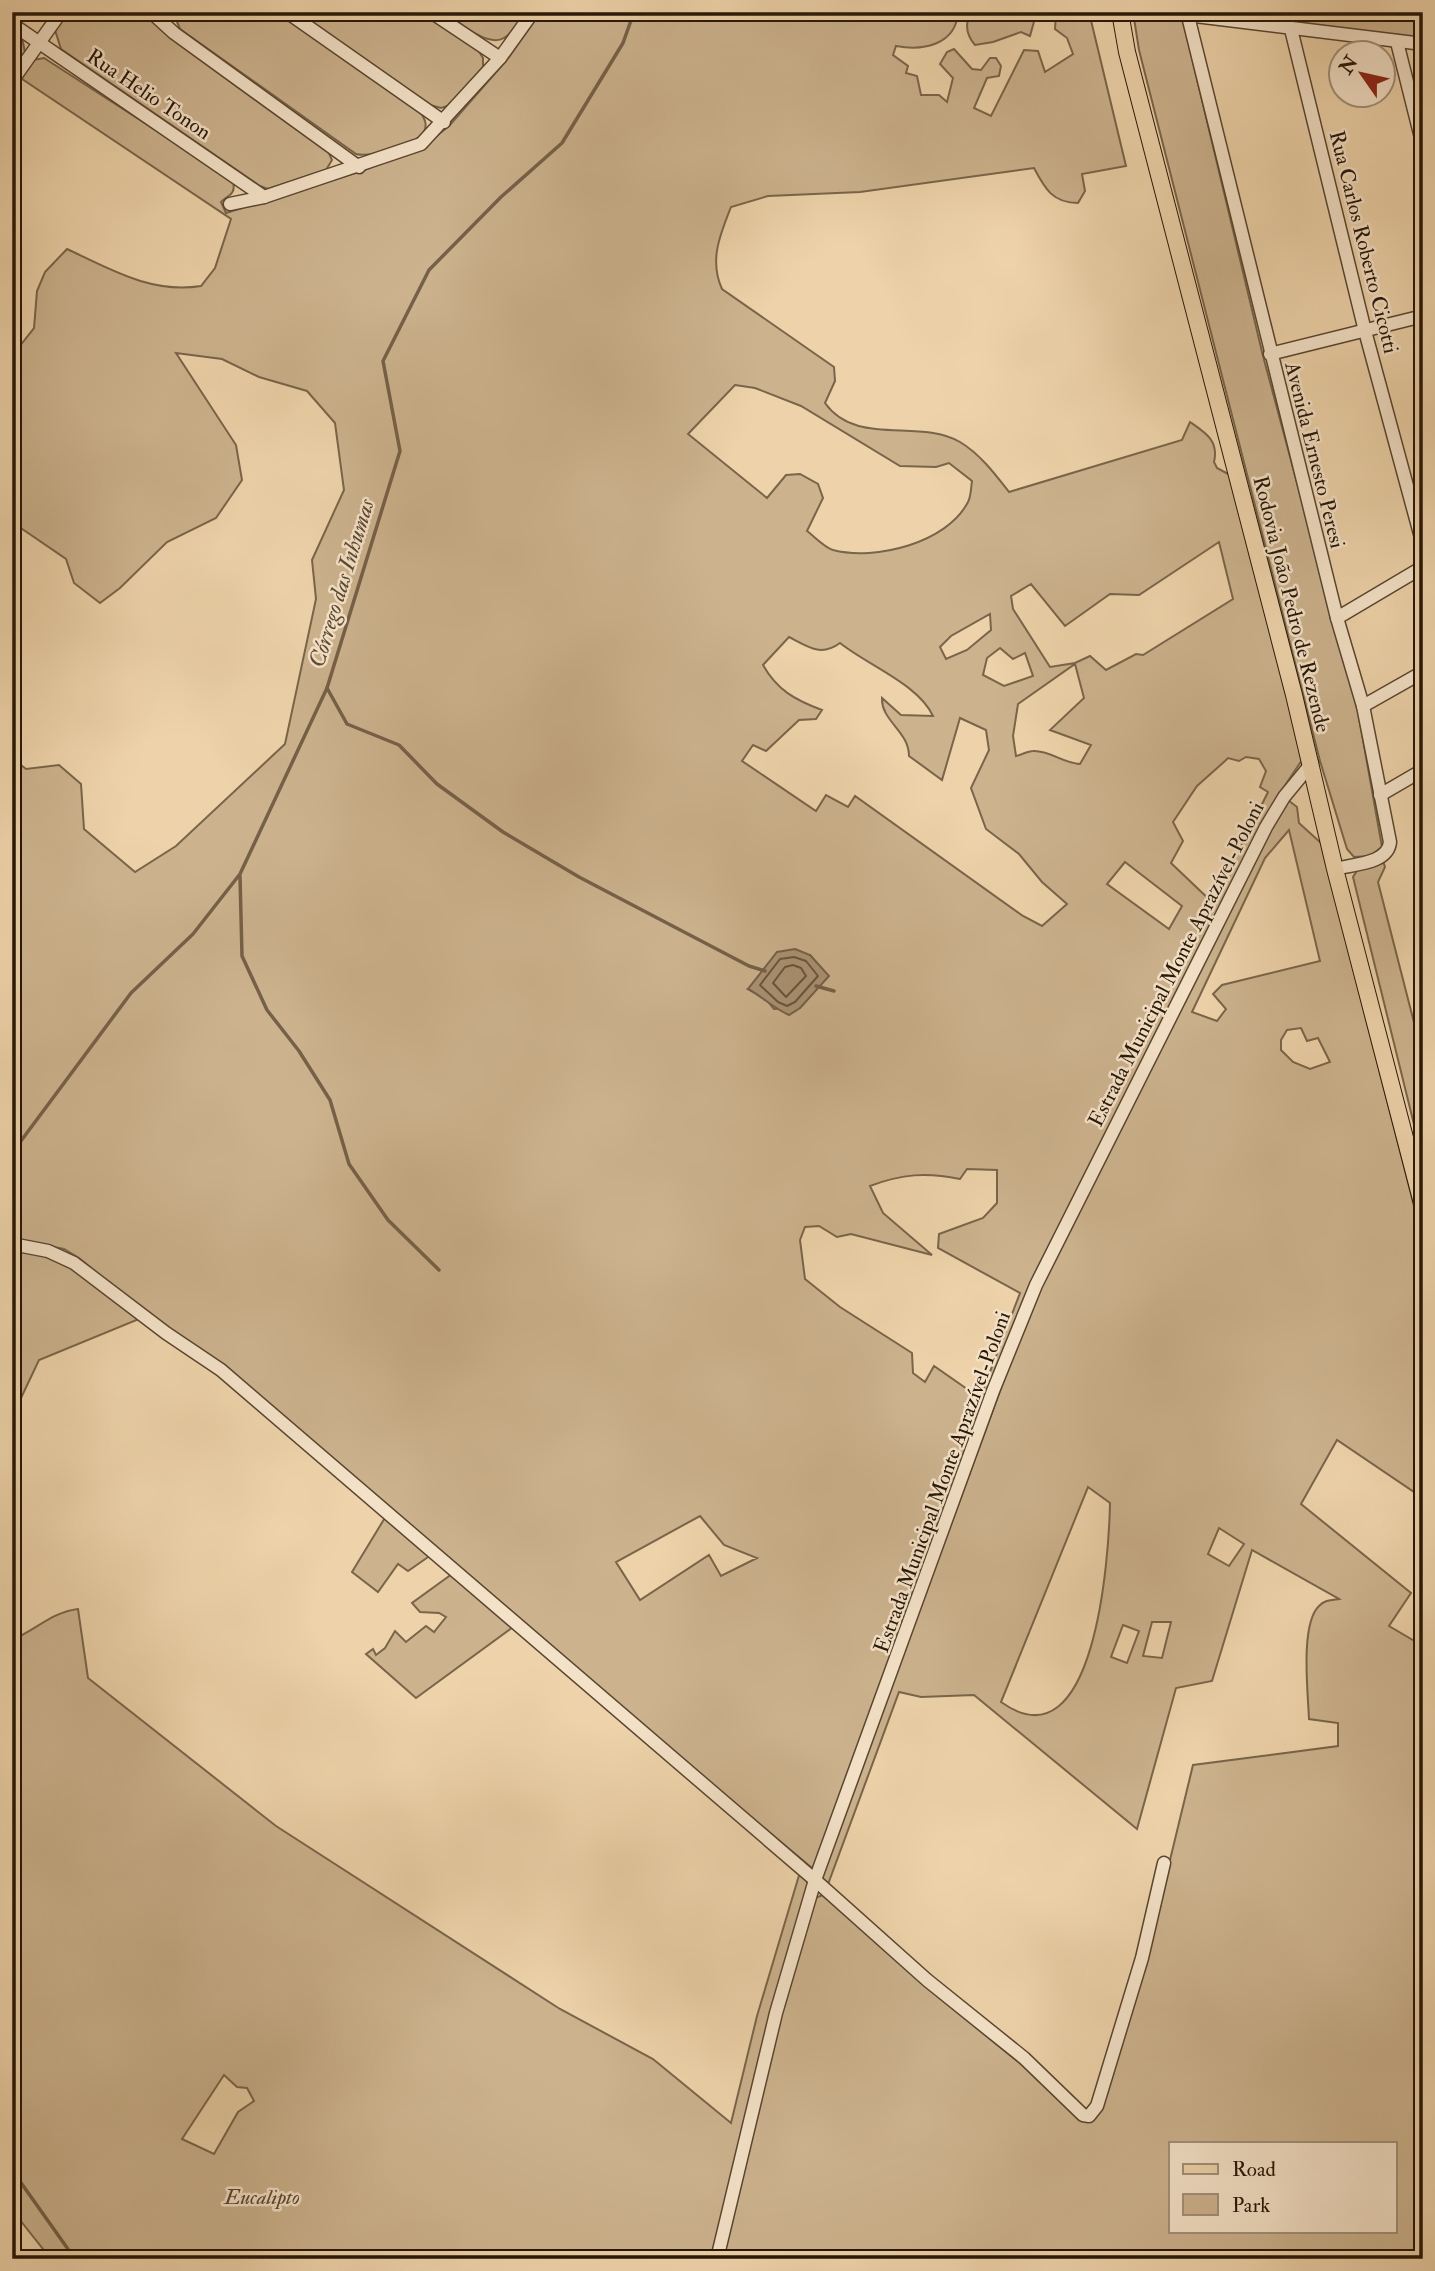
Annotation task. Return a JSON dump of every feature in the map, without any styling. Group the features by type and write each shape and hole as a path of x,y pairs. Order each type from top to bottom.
{"main road":[{"name":"Rodovia João Pedro de Rezende","path":"1119,12 1126,52 1312,763 1335,869 1423,1207"}],"street":[{"path":"17,74 61,12"},
{"path":"287,12 444,122"},
{"path":"432,12 500,58"},
{"path":"230,204 264,197 421,144 500,58 533,12"},
{"path":"157,14 174,33 359,167"},
{"path":"1187,14 1364,38"},
{"name":"Avenida Ernesto Peresi","path":"1187,14 1337,618 1363,706 1390,842 1386,854 1381,858 1335,869"},
{"name":"Rua Helio Tonon","path":"12,24 264,197"},
{"name":"Rua Carlos Roberto Cicotti","path":"1291,29 1365,331 1423,545"},
{"path":"1423,44 1396,42 1423,146"},
{"path":"1270,354 1423,316"},
{"path":"1337,618 1423,567"},
{"path":"1363,706 1423,672"},
{"name":"Estrada Municipal Monte Aprazível-Poloni","path":"718,2259 776,2013 815,1880 993,1391 1036,1285 1266,827 1284,797 1312,763"},
{"path":"1380,795 1423,770"},
{"path":"12,1244 48,1251 74,1263 166,1333 221,1370 815,1880 927,1980 1024,2058 1078,2112 1086,2116 1097,2106 1142,1958 1164,1863"}],"green space":[{"path":"68,12 140,12 328,151 332,160 326,170 268,189 260,186 61,49 55,30"},
{"path":"173,12 278,12 420,111 426,124 424,132 412,141 392,149 356,154 180,29"},
{"path":"296,12 423,12 477,48 483,58 483,67 451,105 441,108 430,105"},
{"path":"444,12 525,12 510,33 497,40 481,37"},
{"path":"541,12 958,12 956,23 945,39 927,46 896,46 893,55 908,66 906,73 917,76 921,95 939,95 947,102 953,78 940,64 947,52 954,49 972,69 981,70 990,58 996,58 1001,66 999,76 987,78 974,108 991,116 1024,50 1038,51 1045,72 1073,54 1067,38 1055,29 1056,12 1089,12 1126,166 1082,174 1085,191 1078,203 1056,197 1034,168 860,192 768,196 731,207 716,258 718,278 722,289 834,367 835,381 825,403 838,416 853,424 871,428 926,432 944,435 960,442 981,458 1009,492 1182,440 1190,422 1201,430 1213,443 1217,468 1230,475 1304,757 1280,793 1032,1284 815,1867 812,1868 79,1258 64,1249 12,1239 12,758 26,769 59,765 81,784 84,829 135,872 176,846 285,744 316,599 312,560 344,490 335,423 307,391 259,377 222,359 176,353 236,445 242,480 216,518 167,542 120,588 100,603 74,583 66,559 12,522 12,356 34,328 37,291 45,272 67,249 115,272 148,283 183,288 201,286 215,268 231,219 16,75 12,79 12,32 22,38 25,52 33,60 44,58 233,180 233,192 221,202 226,213 362,171 423,147 449,126 506,61","holes":["735,385 755,388 801,406 900,466 936,467 949,463 972,481 968,502 958,516 944,528 908,546 869,553 833,550 807,531 823,498 818,484 800,474 786,475 767,498 688,434","1219,542 1233,599 1143,655 1136,654 1106,670 1090,656 1075,663 1050,667 1013,609 1011,596 1031,584 1065,626 1110,594 1139,595","990,614 991,630 967,650 946,659 940,647 951,636","789,637 808,647 821,650 840,643 905,685 926,705 933,716 901,715 882,698 886,713 905,740 909,756 942,780 960,718 986,730 989,750 971,788 986,829 1019,854 1042,882 1067,904 1042,926 1023,916 855,796 848,807 826,795 816,811 742,761 753,745 766,751 799,720 816,719 822,710 788,693 768,674 763,665","1000,648 1013,659 1025,653 1033,676 1004,686 983,675 987,658","1075,664 1084,698 1050,730 1091,745 1080,764 1039,751 1016,756 1013,736 1018,704","1246,757 1259,759 1266,771 1260,787 1268,792 1213,903 1171,863 1183,841 1173,822 1197,786 1228,758 1239,761","1125,862 1182,906 1169,929 1107,884","810,955 828,976 800,1008 774,1009 765,998 748,989","967,1169 997,1170 997,1203 983,1218 939,1234 938,1248 1020,1293 980,1398 934,1366 925,1382 913,1373 912,1353 840,1307 805,1279 800,1240 805,1227 819,1226 837,1237 851,1234 932,1255 883,1213 870,1186 914,1175 960,1179","700,1516 724,1545 757,1558 721,1576 709,1555 640,1600 616,1562"]},
{"path":"970,12 1055,12 1047,18 1035,18 1030,36 1021,32 975,45 967,29"},
{"path":"1133,12 1181,12 1263,356 1357,706 1382,847 1370,856 1354,857 1347,849 1320,761 1139,50"},
{"path":"1423,12 1423,38 1226,14"},
{"path":"1288,800 1297,807 1299,823 1321,843 1423,1241 1423,1498 1337,1440 1301,1504 1411,1593 1389,1626 1423,1646 1423,2259 721,2259 780,2016 815,1898 823,1895 924,1985 1087,2118 1146,1959 1193,1765 1338,1746 1338,1723 1309,1719 1306,1660 1313,1615 1323,1603 1339,1599 1252,1550 1212,1681 1176,1688 1137,1829 974,1695 921,1697 899,1692 827,1887 820,1880 1039,1285 1268,829","holes":["1289,830 1320,961 1222,985 1213,994 1226,1009 1217,1021 1192,1012 1265,858","1301,1028 1307,1041 1318,1038 1330,1062 1310,1069 1293,1062 1281,1050 1281,1040 1287,1030","1088,1487 1110,1503 1109,1529 1100,1606 1091,1647 1077,1682 1058,1707 1033,1715 1001,1702","1219,1528 1244,1544 1229,1566 1208,1554","1152,1622 1171,1622 1162,1658 1143,1656","1123,1625 1139,1631 1127,1663 1111,1657"]},
{"path":"1383,861 1385,867 1378,882 1419,1042 1423,1045 1423,1161 1353,877 1358,869"},
{"path":"12,1248 62,1259 139,1319 39,1360 12,1417"},
{"path":"386,1516 431,1555 408,1571 398,1564 378,1592 352,1572"},
{"path":"452,1574 513,1627 416,1698 366,1654 373,1649 376,1655 385,1648 395,1631 406,1642 426,1626 434,1632 446,1617 439,1613 420,1612 412,1603"},
{"name":"Eucalipto","path":"78,1609 88,1678 276,1826 560,2009 653,2059 731,2123 757,2016 800,1872 810,1879 714,2259 51,2259 12,2210 12,1640 52,1617","holes":["224,2075 237,2087 247,2088 254,2101 238,2112 214,2154 182,2139"]}],"water":[{"path":"795,949 810,955 829,976 800,1008 789,1015 748,989 777,952"}],"waterway":[{"name":"Córrego das Inhumas","path":"12,1153 131,993 193,934 240,874 327,688 400,451 383,361 429,270 501,197 562,143 623,43 634,12"},
{"path":"327,688 347,724 399,745 437,784 503,832 579,877 749,966 765,971"},
{"path":"240,876 242,956 267,1010 299,1051 330,1100 349,1164 388,1220 439,1270"},
{"path":"816,986 834,991"},
{"path":"12,2170 75,2259"}]}
